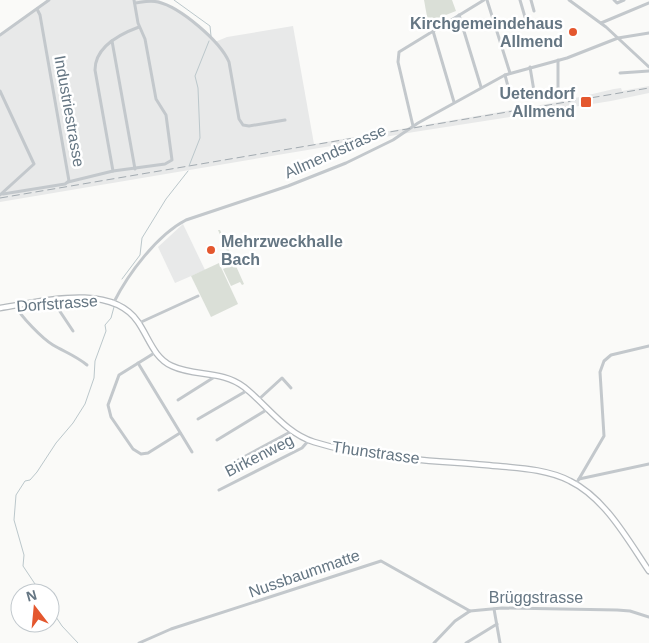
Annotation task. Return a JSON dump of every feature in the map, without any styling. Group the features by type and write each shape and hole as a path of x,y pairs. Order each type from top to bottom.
{"main road":[{"name":"Dorfstrasse","path":"0,308 93,298 114,302"},
{"name":"Thunstrasse","path":"114,302 129,311 156,352 174,367 217,375 234,381 248,390 292,431 309,440 379,455 535,470 578,482 605,510 649,571"}],"street":[{"path":"0,35 49,0"},
{"path":"413,126 397,58 402,50 486,0 510,73"},
{"path":"520,0 527,24"},
{"path":"531,0 534,11"},
{"path":"571,0 601,23 649,67"},
{"path":"614,0 617,2 624,0"},
{"path":"68,182 113,171 165,164 172,158 166,115 156,99 145,39 139,27 135,1 152,1 166,4 196,25 225,55 229,62 238,119 242,125 249,126 285,120"},
{"path":"601,23 649,3"},
{"name":"Industriestrasse","path":"1,195 68,182 44,34 37,9"},
{"path":"459,15 481,87"},
{"path":"113,171 95,70 97,59 112,41 139,27"},
{"path":"433,31 454,102"},
{"name":"Allmendstrasse","path":"114,302 126,279 161,240 182,222 336,168 393,140 454,102 505,75 558,60 618,38 649,33"},
{"path":"112,41 115,48 135,169"},
{"path":"558,60 558,99"},
{"path":"643,62 649,61"},
{"path":"530,67 535,97 546,95"},
{"path":"620,73 649,72"},
{"path":"505,75 511,98"},
{"path":"0,92 34,164 1,195"},
{"path":"138,323 198,296"},
{"path":"53,301 74,331"},
{"path":"16,306 19,312 50,343 73,354 87,365"},
{"path":"578,482 604,436 600,372 604,361 611,354 649,346"},
{"path":"156,352 120,373 116,379 108,404 111,417 133,449 141,454 148,453 180,433"},
{"path":"138,363 192,452"},
{"path":"178,400 217,375"},
{"path":"258,400 282,378 291,388"},
{"path":"198,419 248,390"},
{"path":"217,440 268,409"},
{"path":"229,464 292,431"},
{"name":"Birkenweg","path":"219,490 302,448 309,440"},
{"path":"578,482 649,464"},
{"name":"Nussbaummatte","path":"139,643 171,629 381,560 470,611"},
{"path":"494,609 500,643"},
{"name":"Brüggstrasse","path":"434,643 455,621 470,611 494,609 617,610 630,611 649,617"},
{"path":"466,643 496,624"}],"shaded area":[{"path":"49,0 159,0 193,20 215,42 227,37 293,26 314,144 558,102 614,89 621,88 622,91 649,86 649,93 611,101 414,132 0,202 0,35"},
{"path":"424,0 452,0 456,11 428,22"},
{"path":"183,224 205,270 175,283 158,247"},
{"path":"218,230 220,230 244,284 242,285 240,282 231,286 223,269 232,265 234,268"},
{"path":"219,263 238,304 211,317 191,276"}],"waterway":[{"path":"174,0 210,26 211,36"},
{"path":"189,166 200,138 198,88 195,76 209,41"},
{"path":"122,279 140,255 142,238 166,199 188,171"},
{"path":"34,583 23,566 24,555 14,520 16,495 25,481 30,480 37,472 85,404 94,378 95,361 106,331 105,325 111,318 114,307"},
{"path":"60,623 78,643"}],"railway":[{"path":"0,198 649,88"}],"place":[{"name":"Kirchgemeindehaus Allmend","path":"573,32"},
{"name":"Uetendorf Allmend","path":"586,102"},
{"name":"Mehrzweckhalle Bach","path":"211,250"}]}
